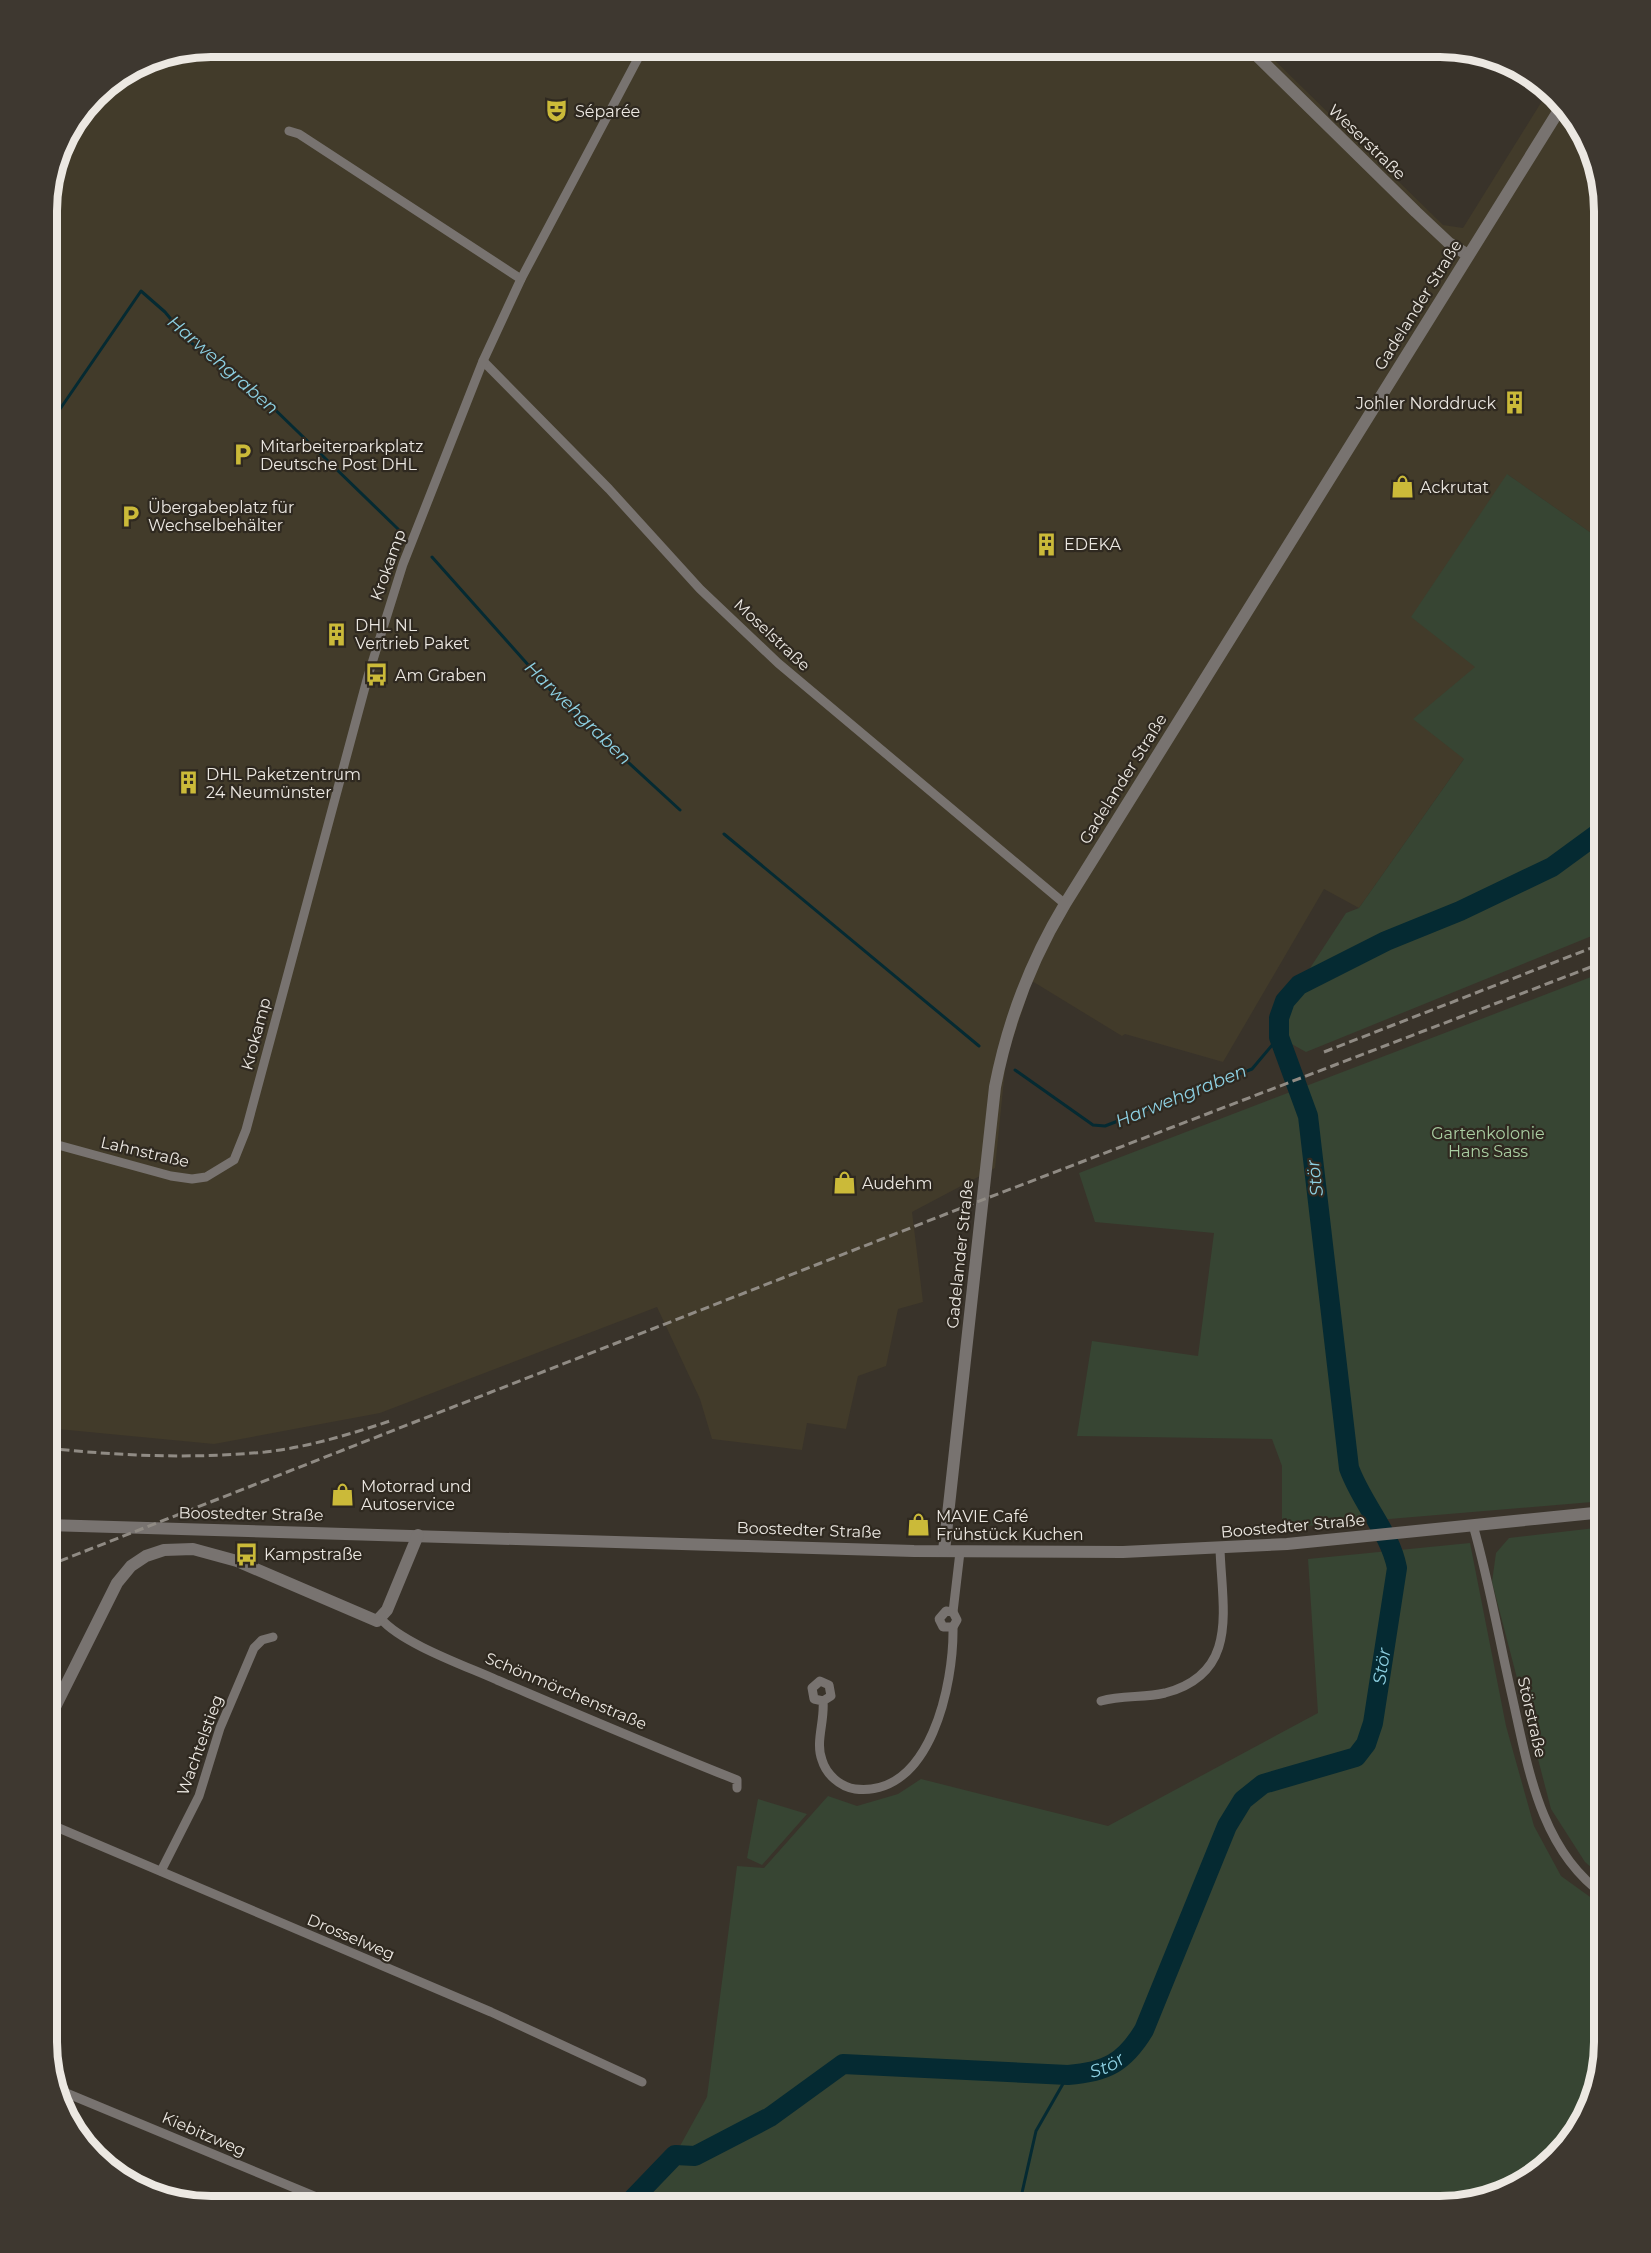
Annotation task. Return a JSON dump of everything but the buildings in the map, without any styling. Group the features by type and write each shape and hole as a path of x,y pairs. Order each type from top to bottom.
{"street":[{"name":"Krokamp","path":"234,1160 246,1130 368,676 391,599 483,361 521,279 639,57"},
{"name":"Weserstraße","path":"1258,57 1416,212 1449,243 1468,255"},
{"name":"Gadelander Straße","path":"944,1551 996,1077 1010,1020 1033,961 1065,904 1558,112"},
{"path":"289,131 299,134 521,279"},
{"name":"Moselstraße","path":"483,361 609,489 700,589 778,663 1065,904"},
{"name":"Lahnstraße","path":"57,1145 171,1176 192,1179 206,1177 234,1160"},
{"name":"Boostedter Straße","path":"57,1526 960,1552 1220,1549 1370,1537 1594,1513"},
{"name":"Störstraße","path":"1473,1526 1529,1774 1543,1815 1561,1847 1579,1872 1594,1885"},
{"path":"381,1619 387,1610 418,1535"},
{"name":"Schönmörchenstraße","path":"57,1701 117,1583 131,1566 156,1552 182,1548 216,1554 373,1621 381,1619 405,1637 469,1667 670,1754 737,1779 737,1788"},
{"path":"1101,1701 1166,1692 1190,1683 1212,1664 1217,1656 1222,1635 1220,1549"},
{"path":"823,1701 819,1751 826,1770 842,1784 859,1789 871,1789 902,1776 922,1755 931,1735 947,1680 953,1645 953,1627 957,1620 953,1612 960,1552"},
{"path":"953,1612 946,1611 939,1619 943,1627 953,1627"},
{"name":"Wachtelstieg","path":"160,1871 199,1796 220,1728 254,1648 262,1640 273,1637"},
{"name":"Drosselweg","path":"57,1828 517,2024 642,2082"},
{"name":"Kiebitzweg","path":"66,2093 314,2196"}],"shaded area":[{"path":"211,57 1271,57 1443,225 1463,228 1544,98 1549,102 1562,117 1582,152 1593,191 1594,535 1508,475 1475,667 1464,759 1359,908 1324,889 1223,1062 1125,1034 1122,1036 1032,981 1006,1060 995,1168 912,1212 923,1302 898,1309 886,1366 858,1376 846,1429 807,1423 802,1450 712,1439 700,1399 657,1307 380,1413 214,1444 57,1429 57,201 62,171 73,143 89,117 102,102 125,83 161,65 191,58"}],"green space":[{"path":"1507,474 1594,535 1594,935 1306,1052 1279,1037 1279,1018 1285,1001 1299,985 1346,913 1359,908 1464,759 1413,719 1475,667 1411,617"},
{"name":"Gartenkolonie Hans Sass","path":"1594,976 1594,1502 1282,1528 1282,1466 1272,1439 1077,1436 1092,1341 1198,1356 1214,1233 1095,1222 1079,1173"},
{"path":"1594,1528 1594,1870 1585,1862 1551,1809 1492,1582 1496,1553 1509,1538"},
{"path":"1470,1543 1506,1726 1534,1826 1561,1876 1594,1900 1593,2062 1582,2101 1562,2136 1549,2151 1534,2164 1499,2184 1480,2191 1440,2196 636,2196 675,2155 707,2097 737,1866 764,1868 828,1796 857,1806 898,1794 921,1779 1108,1826 1318,1713 1308,1559"},
{"path":"758,1799 807,1814 762,1865 747,1858"}],"waterway":[{"name":"Harwehgraben","path":"57,413 141,291 165,312 189,341 261,396 398,529"},
{"name":"Harwehgraben","path":"432,557 554,694 680,810"},
{"name":"Harwehgraben","path":"724,834 979,1046"},
{"name":"Stör","path":"636,2196 675,2155 695,2156 770,2117 843,2064 1068,2075 1081,2074 1113,2064 1129,2051 1144,2030 1227,1826 1243,1800 1263,1784 1356,1757 1366,1744 1373,1723 1397,1568 1388,1542 1349,1468 1308,1116 1279,1037 1279,1018 1285,1001 1299,985 1386,941 1460,911 1552,867 1594,836"},
{"name":"Harwehgraben","path":"1015,1070 1093,1125 1105,1126 1252,1069 1279,1037"},
{"path":"1021,2196 1036,2131 1068,2075"}],"railway":[{"path":"1324,1052 1594,947"},
{"path":"57,1562 969,1205 1594,966"},
{"path":"57,1449 156,1456 265,1452 298,1447 393,1420"}],"place":[{"name":"Séparée","path":"557,111"},
{"name":"Johler Norddruck","path":"1514,403"},
{"name":"Mitarbeiterparkplatz Deutsche Post DHL","path":"242,455"},
{"name":"Ackrutat","path":"1402,487"},
{"name":"Übergabeplatz für Wechselbehälter","path":"130,516"},
{"name":"EDEKA","path":"1046,544"},
{"name":"DHL NL Vertrieb Paket","path":"337,634"},
{"name":"Am Graben","path":"377,675"},
{"name":"DHL Paketzentrum 24 Neumünster","path":"188,783"},
{"name":"Audehm","path":"844,1183"},
{"name":"Motorrad und Autoservice","path":"343,1495"},
{"name":"MAVIE Café Frühstück Kuchen","path":"918,1525"},
{"name":"Kampstraße","path":"246,1554"}]}
